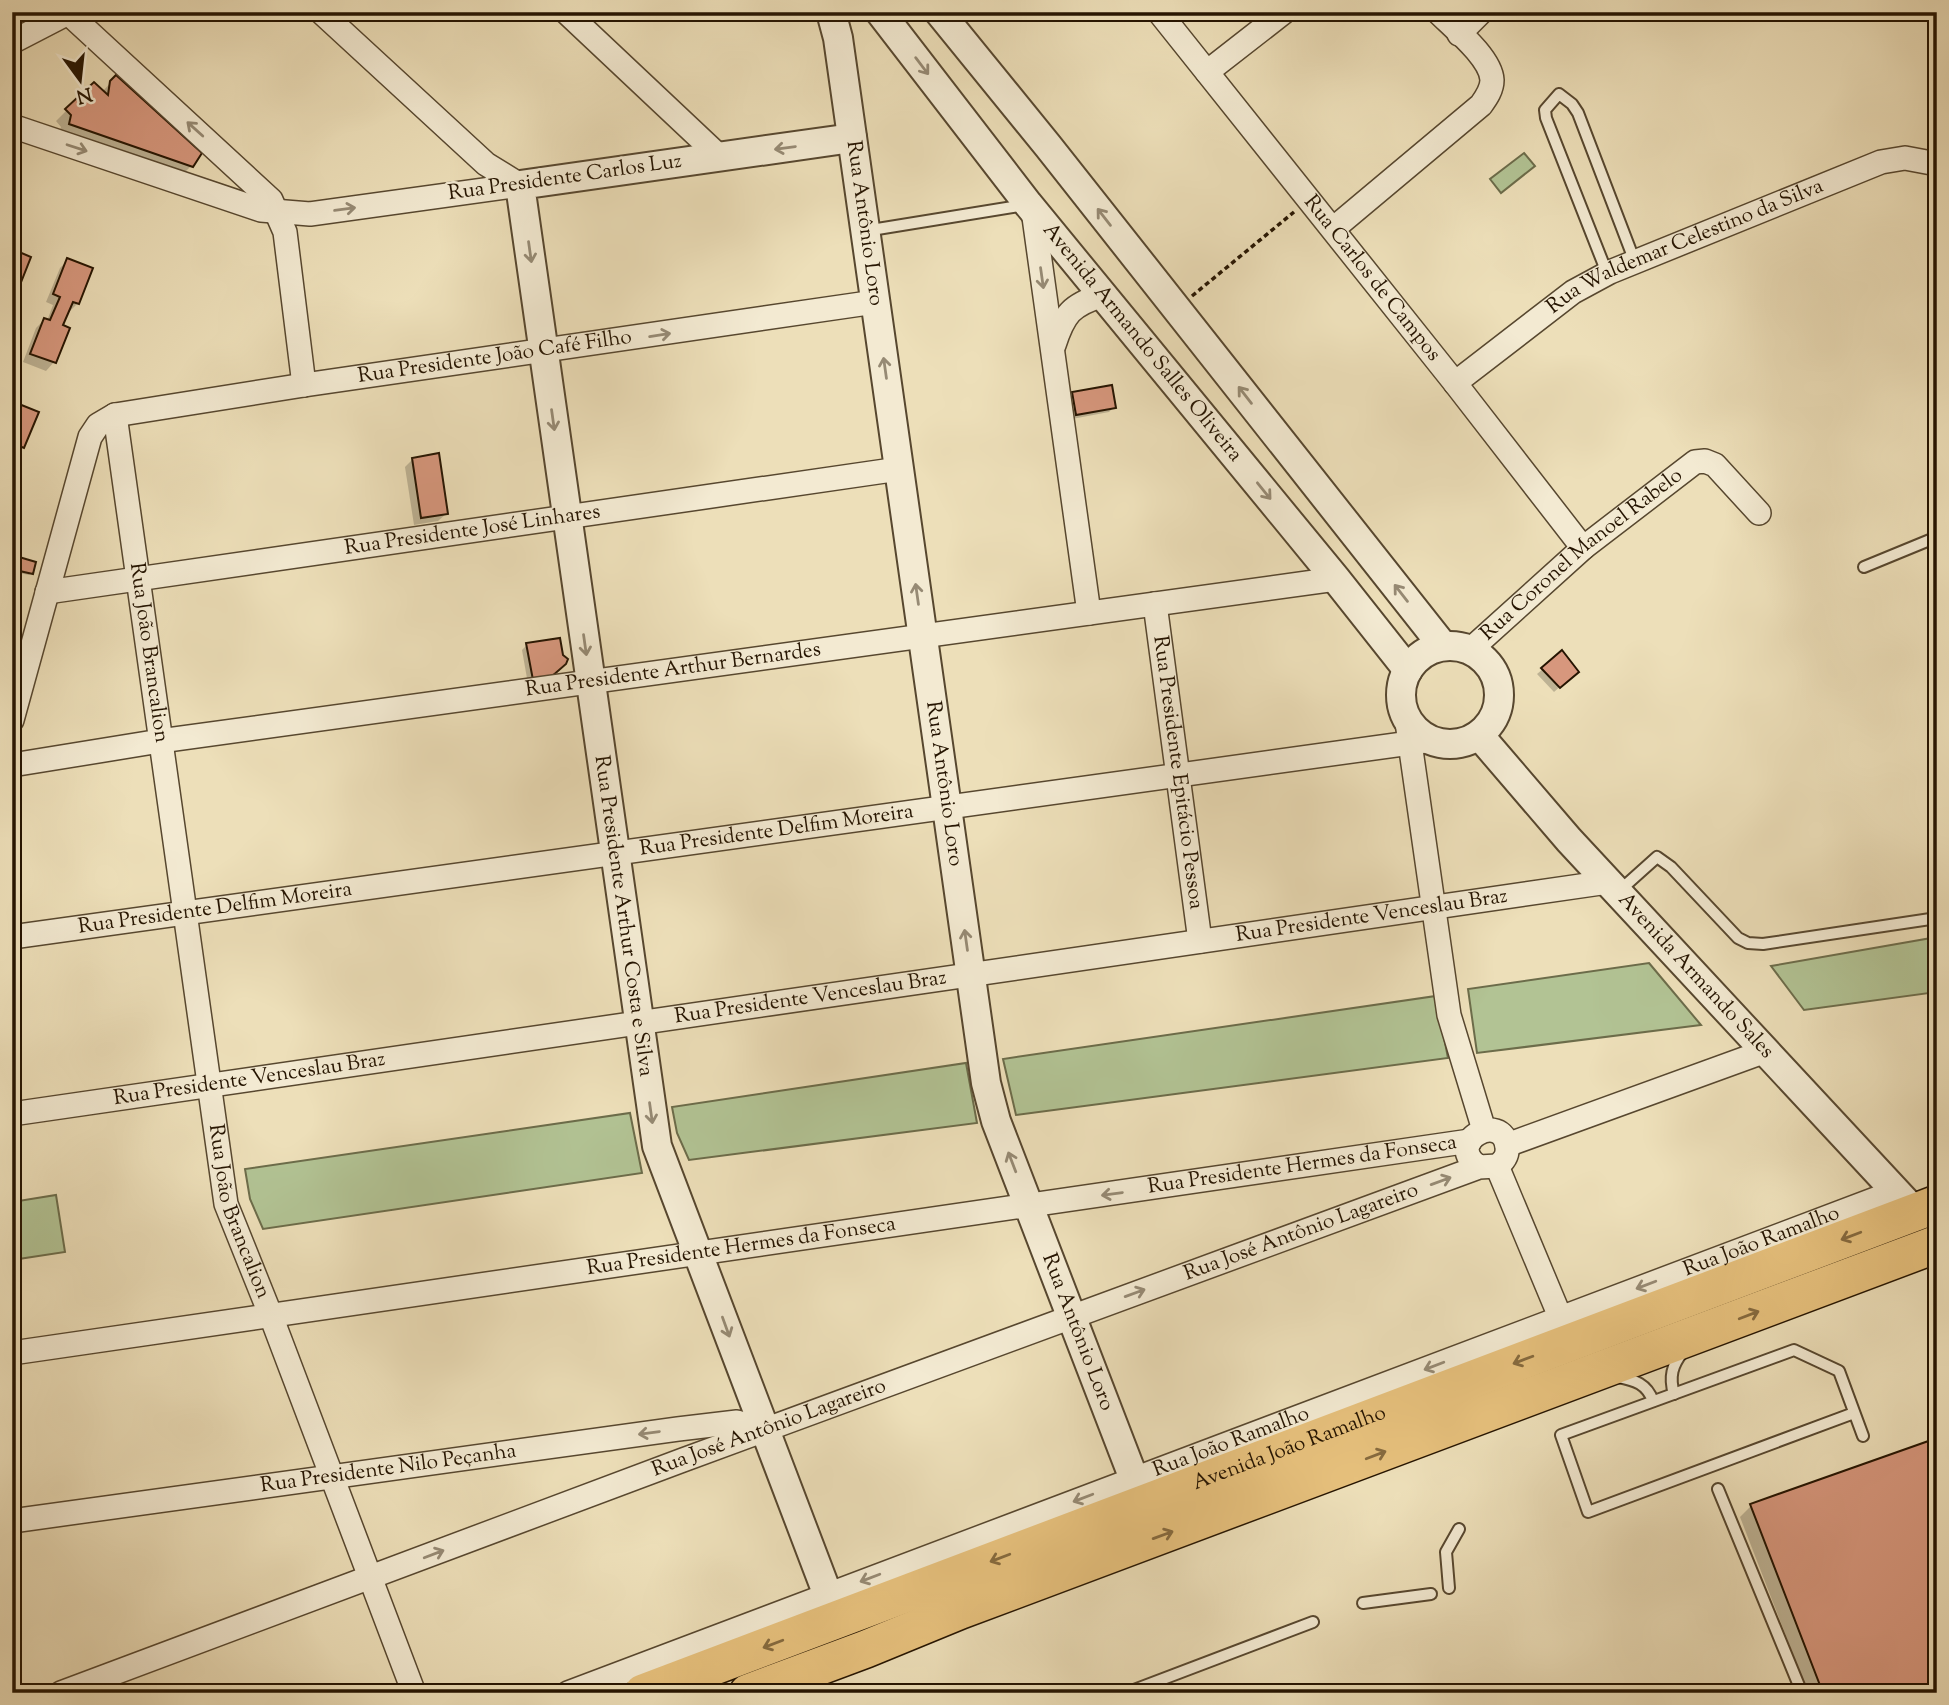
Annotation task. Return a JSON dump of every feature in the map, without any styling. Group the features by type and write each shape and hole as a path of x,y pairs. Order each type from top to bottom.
{"highway":[{"name":"Avenida João Ramalho","path":"643,1693 832,1607 1133,1493 1565,1330 1920,1211"},
{"name":"Avenida João Ramalho","path":"748,1693 961,1610 1937,1244"},
{"path":"961,1610 1055,1560 1111,1539 1122,1529 1133,1493"},
{"path":"832,1607 848,1638 866,1649"}],"street":[{"path":"321,12 486,164 520,185"},
{"path":"566,12 720,157"},
{"name":"Rua Antônio Loro","path":"854,12 835,25 991,1104 1071,1317 1133,1493"},
{"name":"Avenida Armando Salles Oliveira","path":"880,12 1030,207 1408,670"},
{"path":"939,12 1177,309 1457,648 1487,662 1495,674 1499,688 1499,702 1488,726 1479,735 1458,743 1427,742 1404,710 1401,693 1408,670 1429,650 1457,648"},
{"name":"Rua Carlos de Campos","path":"1159,12 1583,548"},
{"path":"1207,72 1284,12"},
{"path":"1333,229 1481,105 1489,94 1492,82 1485,61 1438,12"},
{"path":"1460,34 1481,12"},
{"path":"12,42 68,13 271,200 285,232 304,385"},
{"name":"Rua Presidente Carlos Luz","path":"12,126 261,210 310,214 852,138"},
{"path":"199,188 214,173 219,151"},
{"name":"Rua Waldemar Celestino da Silva","path":"1455,383 1573,292 1607,273 1881,162 1905,158 1937,164"},
{"name":"Rua Presidente Arthur Costa e Silva","path":"520,185 657,1146 832,1607"},
{"path":"1030,207 1053,348 1088,613"},
{"path":"1053,348 1070,310 1102,295"},
{"name":"Rua Presidente João Café Filho","path":"115,415 304,385 876,303"},
{"path":"12,720 90,437 98,425 115,415"},
{"name":"Rua João Brancalion","path":"115,415 226,1205 414,1693"},
{"name":"Rua Coronel Manoel Rabelo","path":"1457,648 1695,462 1705,461 1715,465 1759,513"},
{"name":"Rua Presidente José Linhares","path":"47,592 899,469"},
{"name":"Rua Presidente Arthur Bernardes","path":"12,765 160,741 1336,579"},
{"name":"Rua Presidente Epitácio Pessoa","path":"1155,604 1200,941"},
{"path":"1374,748 1391,735 1404,710"},
{"name":"Avenida Armando Sales","path":"1479,735 1569,840 1763,1052 1920,1211"},
{"path":"1427,742 1416,786 1453,1030 1477,1135"},
{"name":"Rua Presidente Delfim Moreira","path":"12,937 1427,742"},
{"name":"Rua Presidente Venceslau Braz","path":"12,1114 1434,907 1613,887"},
{"path":"1507,1145 1763,1052"},
{"path":"1490,1129 1501,1135 1507,1145 1506,1158 1488,1167 1474,1163 1468,1153 1477,1135 1490,1129"},
{"name":"Rua Presidente Hermes da Fonseca","path":"12,1353 1029,1206 1477,1135"},
{"path":"1488,1167 1565,1330"},
{"name":"Rua José Antônio Lagareiro","path":"61,1693 764,1430 1488,1167"},
{"name":"Rua Presidente Nilo Peçanha","path":"12,1521 678,1429 737,1422 764,1430"},
{"path":"678,1429 685,1444 683,1460"},
{"path":"568,1693 832,1607"}],"lane":[{"path":"1607,273 1546,118 1545,110 1559,94 1572,104 1578,113 1635,262"},
{"path":"865,231 1030,207"},
{"path":"1864,567 1937,537"},
{"path":"1613,887 1657,857 1671,867 1738,938 1748,943 1763,944 1937,918"},
{"path":"1674,1394 1671,1377 1675,1363 1695,1339 1706,1331"},
{"path":"1854,1413 1588,1512 1561,1435 1794,1350 1839,1371 1863,1436"},
{"path":"1585,1377 1607,1374 1629,1379 1647,1388 1653,1401"},
{"path":"1718,1489 1802,1693"},
{"path":"1449,1588 1446,1552 1459,1529"},
{"path":"1363,1603 1431,1594"},
{"path":"1126,1693 1313,1622"}],"path":[{"path":"1177,309 1309,199"}],"green space":[{"path":"1524,153 1535,166 1501,193 1490,179"},
{"path":"1937,937 1937,992 1804,1010 1771,966"},
{"path":"1649,963 1701,1025 1477,1053 1468,989"},
{"path":"1436,996 1448,1058 1016,1115 1003,1059"},
{"path":"966,1063 977,1123 689,1160 677,1133 672,1107"},
{"path":"630,1113 642,1173 263,1229 250,1199 245,1169"},
{"path":"56,1195 65,1252 12,1260 12,1202"}],"building":[{"path":"116,75 202,153 193,167 69,124 71,115 65,109 94,82 108,95 110,81"},
{"path":"12,249 31,257 12,305"},
{"path":"67,258 93,268 79,304 73,302 63,325 70,328 56,363 30,354 44,318 50,320 60,297 53,294"},
{"path":"1112,385 1116,408 1076,415 1072,392"},
{"path":"14,402 39,412 24,448 17,445 12,457"},
{"path":"439,453 448,514 421,518 412,458"},
{"path":"19,557 36,562 33,574 15,570"},
{"path":"560,638 563,655 568,659 566,664 551,677 533,680 526,643"},
{"path":"1562,650 1579,672 1560,688 1541,668"},
{"path":"1937,1438 1937,1693 1823,1693 1750,1504"}]}
